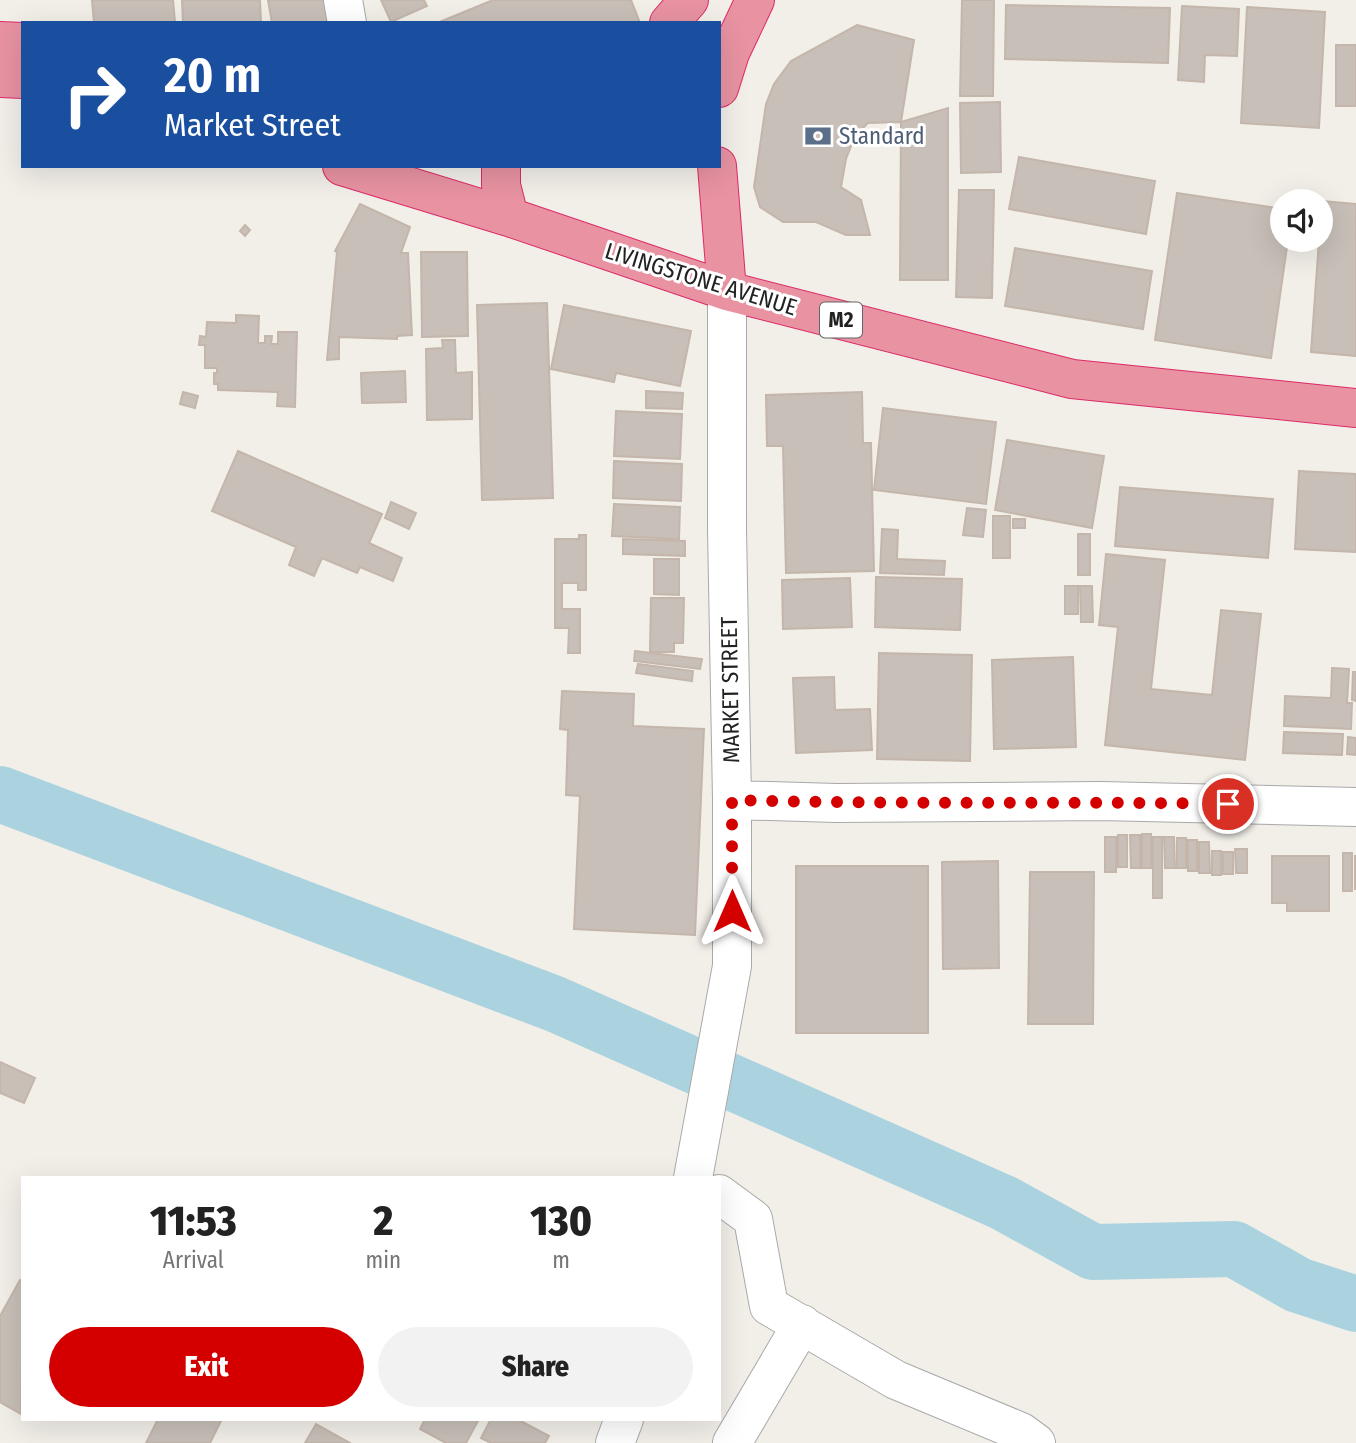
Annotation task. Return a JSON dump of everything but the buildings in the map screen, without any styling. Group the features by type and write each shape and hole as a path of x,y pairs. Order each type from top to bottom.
{"highway":[{"path":"670,21 689,0"},
{"path":"721,82 730,53 755,0"},
{"path":"0,41 21,42"},
{"path":"0,78 21,79"},
{"name":"LIVINGSTONE AVENUE","path":"349,168 509,217 727,291 1072,379 1356,408"},
{"path":"501,168 501,185 509,217"},
{"path":"717,168 727,291"}],"street":[{"path":"343,0 347,21"},
{"name":"MARKET STREET","path":"702,1176 732,966 727,291"},
{"path":"732,800 836,803 1101,801 1356,807"},
{"path":"721,1196 753,1219 769,1306 896,1380 1021,1432 1036,1443"},
{"path":"732,1443 802,1324"},
{"path":"615,1443 623,1421"}],"waterway":[{"path":"0,794 555,1004 1004,1203 1093,1252 1234,1249 1298,1285 1356,1304"}],"place":[{"name":"Standard","path":"818,136"}],"route":[{"path":"732,911 732,800 836,803 1101,801 1228,804"}]}
